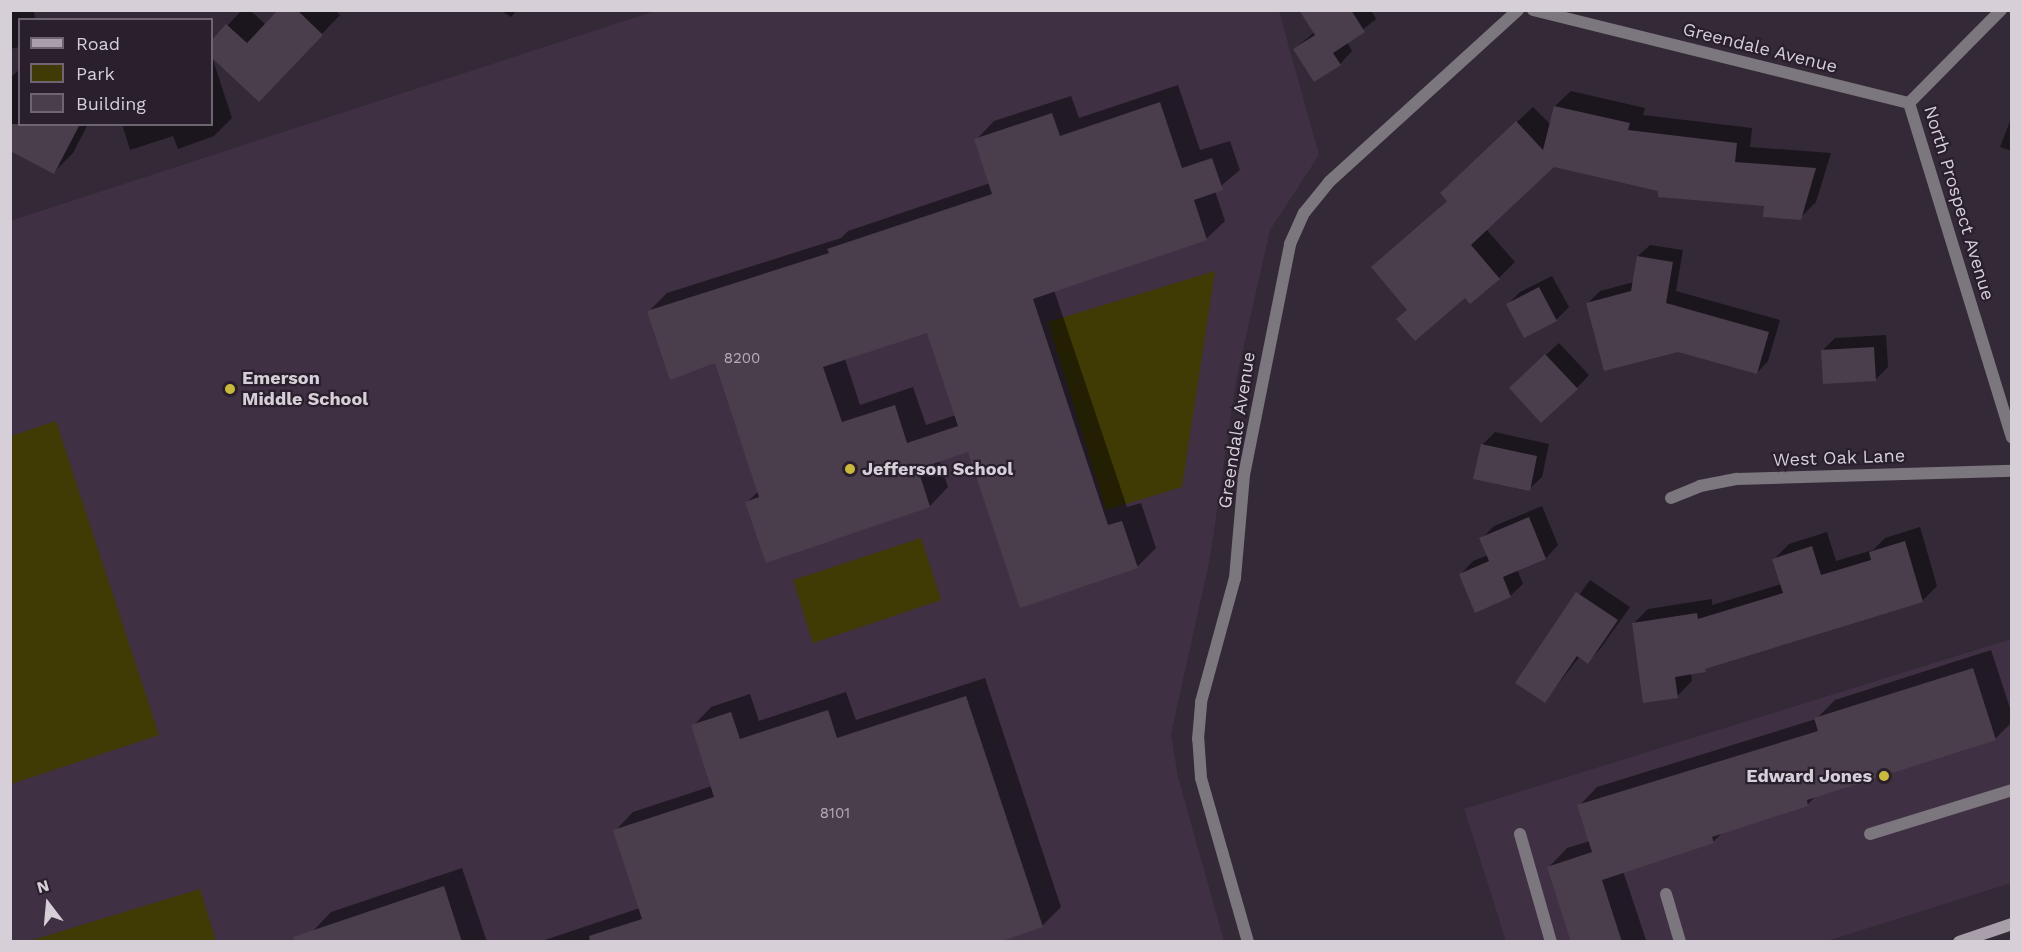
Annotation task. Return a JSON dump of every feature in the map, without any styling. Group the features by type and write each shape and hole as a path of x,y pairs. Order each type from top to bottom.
{"main road":[{"path":"1959,942 2012,924"}],"street":[{"name":"Greendale Avenue","path":"1248,942 1201,778 1200,702 1233,587 1244,475 1290,244 1304,213 1329,182 1518,10"},
{"name":"Greendale Avenue","path":"1533,10 1910,103"},
{"name":"North Prospect Avenue","path":"2001,10 1910,103 2007,406 2012,437"},
{"name":"West Oak Lane","path":"1671,498 1700,486 1737,479 2012,471"},
{"path":"1870,834 2012,790"},
{"path":"1520,834 1551,942"},
{"path":"1666,894 1680,942"}],"shaded area":[{"path":"655,11 1279,11 1319,155 1270,230 1236,381 1210,558 1171,734 1178,777 1224,941 11,941 10,221"},
{"path":"2011,639 2011,883 1827,941 1506,941 1464,809"}],"green space":[{"path":"1215,271 1182,487 1106,510 1048,322"},
{"path":"56,421 159,735 11,784 11,436"},
{"path":"921,538 941,600 813,643 793,580"},
{"path":"200,889 216,941 29,941"}],"building":[{"path":"278,10 297,10 323,35 259,102 213,59 213,39 226,24 247,43"},
{"path":"1299,10 1351,10 1365,32 1333,53 1341,65 1314,82 1293,49 1315,35"},
{"path":"1160,102 1182,168 1212,158 1223,190 1194,200 1207,240 1033,299 1108,525 1122,521 1138,568 1020,608 968,452 918,469 930,507 766,563 745,502 759,497 715,363 670,380 647,311 829,253 827,249 992,194 974,139 1052,113 1060,136","holes":["927,333 958,426 907,443 895,405 842,422 823,367"]},
{"path":"1554,106 1630,123 1628,130 1737,143 1735,162 1816,168 1801,220 1763,217 1764,206 1658,197 1658,191 1554,167 1471,245 1500,279 1470,304 1465,298 1415,341 1396,319 1407,310 1371,267 1447,201 1440,193 1516,121 1543,150"},
{"path":"10,124 79,126 54,174 10,151"},
{"path":"1637,256 1673,262 1666,303 1769,332 1757,374 1678,352 1604,371 1586,303 1631,291"},
{"path":"1539,287 1557,321 1524,338 1506,304"},
{"path":"1874,347 1876,381 1823,384 1821,350"},
{"path":"1545,354 1578,389 1541,423 1509,388"},
{"path":"1481,444 1537,456 1530,491 1473,479"},
{"path":"1529,517 1546,559 1503,577 1511,597 1475,613 1459,574 1489,561 1479,538"},
{"path":"1905,541 1923,602 1705,669 1706,672 1675,677 1678,698 1643,703 1632,623 1697,613 1698,619 1783,593 1772,559 1812,546 1821,575 1871,560 1869,552"},
{"path":"1576,592 1618,620 1588,664 1577,656 1545,703 1515,683"},
{"path":"1973,668 1996,740 1807,800 1808,806 1712,837 1714,843 1602,880 1622,942 1571,942 1547,867 1592,852 1577,805 1818,731 1814,718"},
{"path":"966,696 1043,927 999,942 590,942 589,936 642,919 613,830 714,797 691,725 731,712 740,739 828,710 837,738"},
{"path":"444,886 462,942 294,942 293,937"}],"place":[{"name":"Emerson Middle School","path":"230,389"},
{"name":"Jefferson School","path":"850,469"},
{"name":"Edward Jones","path":"1884,776"}]}
